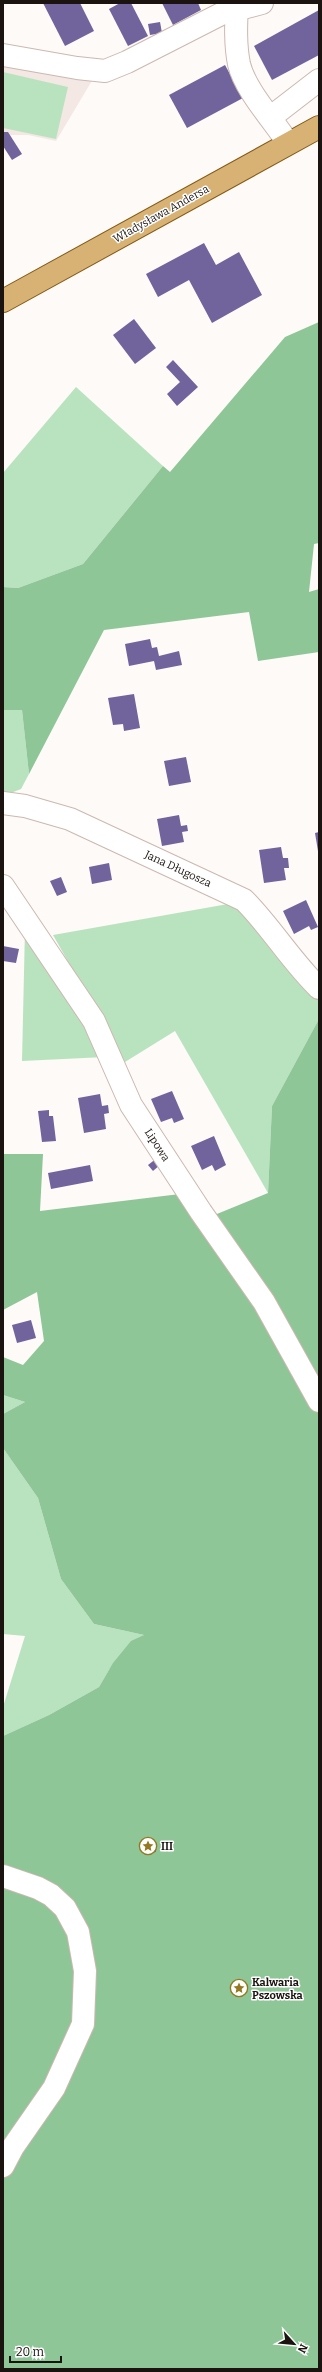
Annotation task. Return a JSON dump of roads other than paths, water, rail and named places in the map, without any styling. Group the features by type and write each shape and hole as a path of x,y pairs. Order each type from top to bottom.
{"main road":[{"name":"Władysława Andersa","path":"3,301 319,127"}],"street":[{"path":"3,55 77,68 105,71 127,62 237,6 262,3"},
{"path":"237,6 236,40 240,66 250,86 288,143"},
{"path":"271,117 319,80"},
{"name":"Jana Długosza","path":"3,803 25,806 70,819 244,900 265,921 306,975 319,988"},
{"name":"Lipowa","path":"3,886 94,1021 131,1105 201,1212 264,1302 319,1401"},
{"path":"3,1876 38,1888 51,1895 65,1908 78,1932 85,1971 83,2024 54,2088 13,2147 3,2166"}],"place":[{"name":"III","path":"148,1846"},
{"name":"Kalwaria Pszowska","path":"239,1988"}]}
